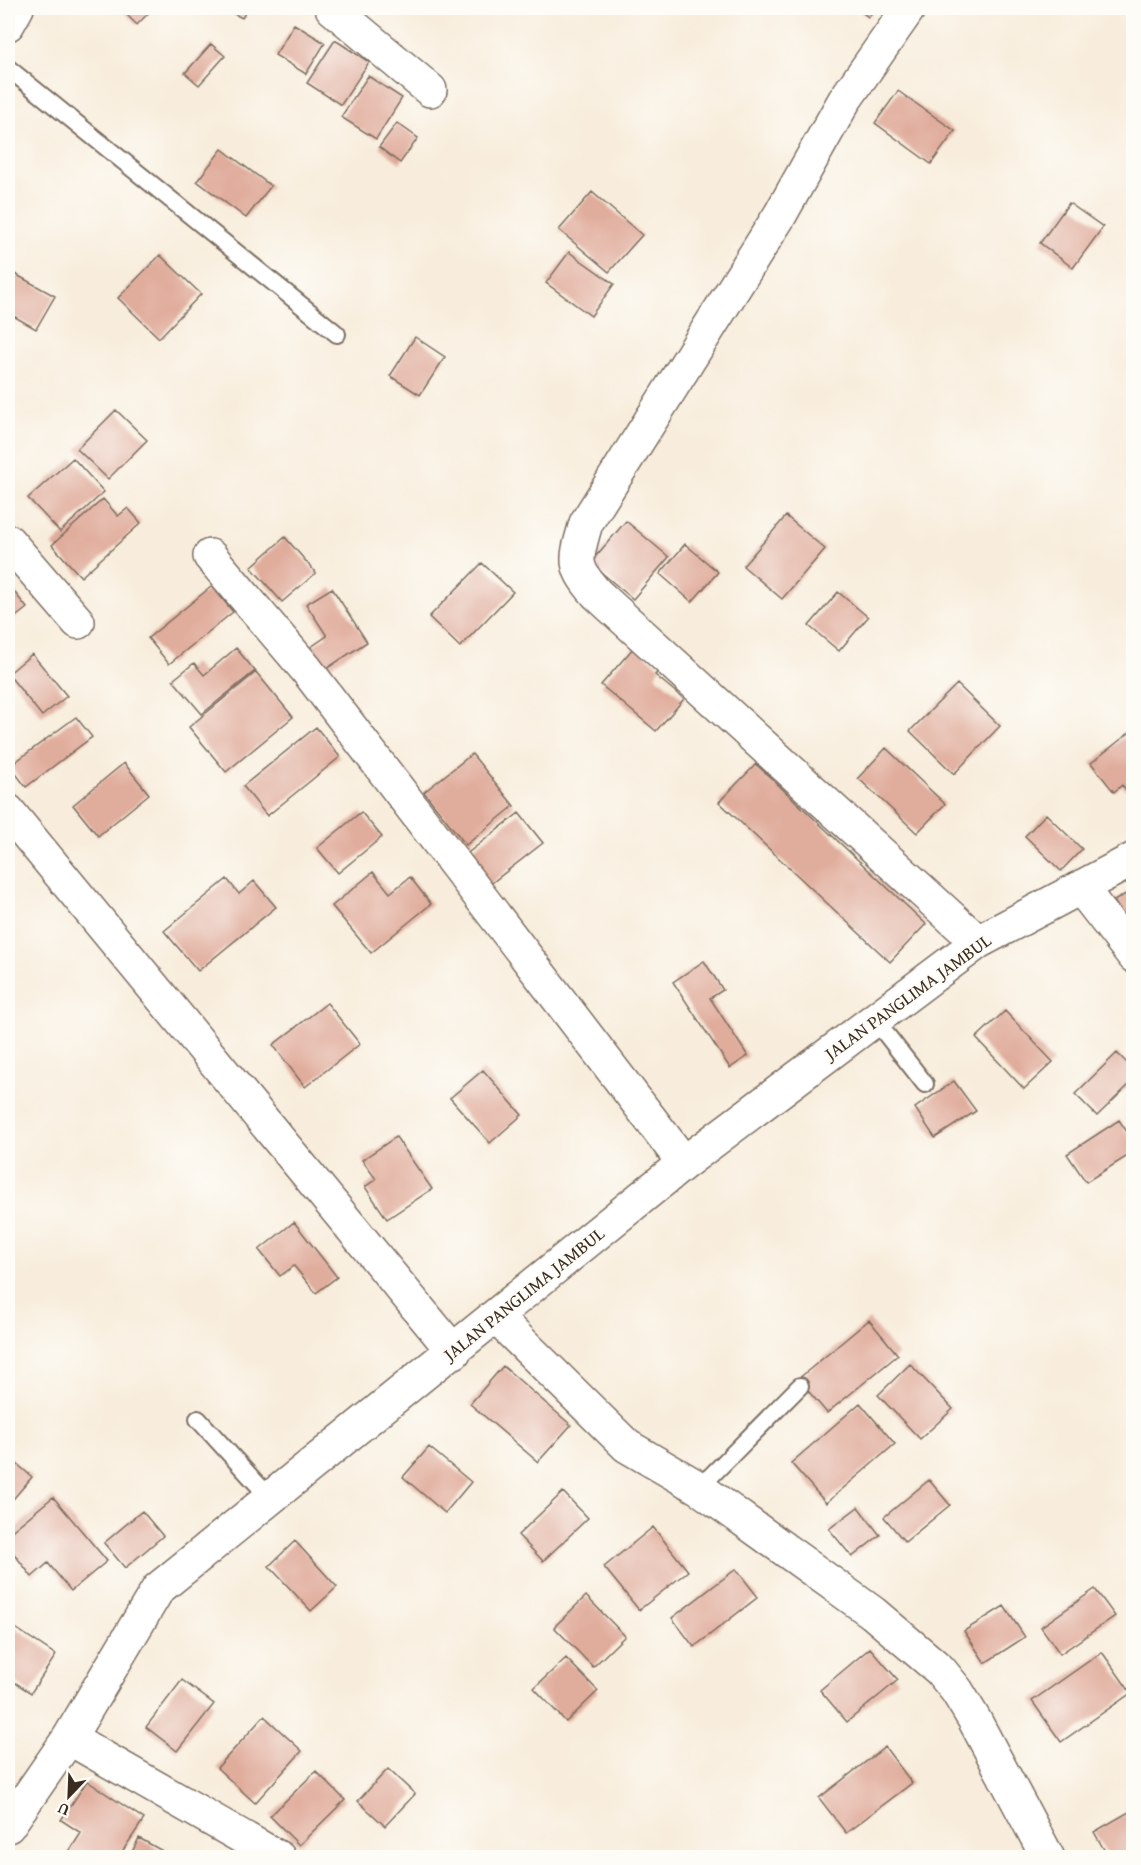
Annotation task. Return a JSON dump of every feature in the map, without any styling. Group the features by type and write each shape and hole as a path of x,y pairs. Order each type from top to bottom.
{"street":[{"path":"8,24 17,8"},
{"path":"332,8 430,90"},
{"path":"909,8 844,101 780,215 586,524 577,558 581,575 597,594 978,942"},
{"path":"8,541 78,622"},
{"path":"210,556 306,669 684,1163"},
{"path":"8,811 454,1352"},
{"name":"JALAN PANGLIMA JAMBUL","path":"8,1826 69,1738 158,1589 269,1497 454,1352 684,1163 978,942 1134,859"},
{"path":"1081,888 1134,956"},
{"path":"496,1317 627,1446 699,1488 873,1612 940,1670 957,1691 974,1719 1048,1857"},
{"path":"69,1738 279,1857"}],"lane":[{"path":"8,68 337,334"},
{"path":"875,1020 925,1084"},
{"path":"699,1488 800,1386"},
{"path":"198,1419 269,1497"}],"building":[{"path":"120,8 153,8 137,25"},
{"path":"223,8 248,8 242,18"},
{"path":"857,8 876,8 868,17"},
{"path":"294,24 325,43 306,74 275,55"},
{"path":"335,40 369,62 341,105 307,83"},
{"path":"211,44 225,56 199,85 185,73"},
{"path":"368,76 402,98 376,139 341,117"},
{"path":"898,91 955,131 931,164 875,123"},
{"path":"397,123 418,138 400,163 379,147"},
{"path":"222,149 271,186 246,218 197,181"},
{"path":"592,192 642,235 609,272 559,230"},
{"path":"1069,203 1103,227 1073,268 1040,243"},
{"path":"569,252 614,284 591,316 546,283"},
{"path":"160,255 201,294 159,338 118,298"},
{"path":"15,274 55,296 36,329 8,313 8,287"},
{"path":"415,337 445,357 420,395 390,376"},
{"path":"116,410 147,440 108,479 77,449"},
{"path":"73,458 104,492 60,532 28,498"},
{"path":"103,499 118,516 128,508 141,523 81,577 52,545"},
{"path":"786,516 825,549 782,599 743,566"},
{"path":"626,521 669,557 633,599 590,563"},
{"path":"285,537 316,573 282,602 251,567"},
{"path":"685,544 718,572 692,602 660,574"},
{"path":"482,563 513,592 460,647 429,617"},
{"path":"8,584 27,608 8,623"},
{"path":"212,586 233,612 169,664 148,638"},
{"path":"332,588 367,642 323,671 308,649 327,636 306,604"},
{"path":"838,592 868,617 839,651 809,626"},
{"path":"635,646 661,668 655,675 684,699 656,731 601,685"},
{"path":"236,648 255,671 202,714 173,680 194,663 204,675"},
{"path":"32,654 67,696 42,716 8,674"},
{"path":"256,672 293,717 226,772 189,727"},
{"path":"957,684 1000,726 954,774 910,731"},
{"path":"76,717 92,737 26,787 10,766"},
{"path":"316,727 340,757 267,816 243,786"},
{"path":"1129,733 1134,739 1134,798 1122,785 1114,792 1091,763"},
{"path":"886,748 945,804 917,833 858,778"},
{"path":"472,754 514,806 466,845 424,792"},
{"path":"124,763 149,794 98,836 73,805"},
{"path":"756,764 926,924 890,962 719,802"},
{"path":"361,812 382,837 338,873 317,848"},
{"path":"519,813 543,843 484,889 460,859"},
{"path":"1046,814 1082,849 1061,871 1025,836"},
{"path":"373,872 390,893 410,877 431,904 371,953 332,906"},
{"path":"227,879 239,894 254,881 276,907 198,971 164,931"},
{"path":"1132,890 1134,893 1134,933 1114,901"},
{"path":"704,961 723,990 710,998 748,1056 730,1068 673,982"},
{"path":"327,1003 360,1044 305,1087 273,1045"},
{"path":"1005,1011 1053,1062 1024,1089 976,1038"},
{"path":"1117,1053 1134,1070 1134,1080 1097,1116 1075,1094"},
{"path":"483,1070 522,1115 490,1143 450,1098"},
{"path":"954,1081 976,1111 935,1138 915,1108"},
{"path":"1119,1120 1134,1142 1134,1152 1086,1182 1067,1154"},
{"path":"396,1137 432,1189 387,1219 365,1187 376,1179 362,1160"},
{"path":"294,1222 337,1277 316,1293 294,1266 280,1276 259,1250"},
{"path":"869,1320 898,1355 827,1413 798,1379"},
{"path":"910,1364 953,1409 920,1439 878,1395"},
{"path":"503,1366 571,1425 538,1462 470,1404"},
{"path":"860,1403 895,1444 826,1503 791,1463"},
{"path":"429,1447 471,1482 445,1513 403,1477"},
{"path":"8,1456 32,1477 8,1505"},
{"path":"929,1480 950,1505 905,1542 884,1517"},
{"path":"563,1492 588,1518 543,1561 518,1535"},
{"path":"53,1497 107,1561 71,1591 48,1563 32,1577 8,1546 8,1534"},
{"path":"858,1507 880,1535 852,1557 829,1529"},
{"path":"142,1511 163,1536 125,1568 104,1543"},
{"path":"653,1527 688,1571 639,1610 604,1567"},
{"path":"295,1541 337,1587 311,1611 269,1566"},
{"path":"736,1569 758,1597 694,1647 672,1618"},
{"path":"1095,1589 1115,1616 1060,1654 1041,1627"},
{"path":"586,1596 625,1636 593,1667 554,1627"},
{"path":"1004,1606 1025,1637 985,1663 964,1631"},
{"path":"8,1623 56,1655 31,1693 8,1678"},
{"path":"870,1648 898,1680 847,1722 820,1690"},
{"path":"1102,1652 1131,1693 1061,1742 1032,1701"},
{"path":"566,1658 598,1691 566,1722 534,1688"},
{"path":"182,1680 214,1704 177,1751 146,1727"},
{"path":"264,1716 302,1751 255,1803 217,1768"},
{"path":"885,1747 912,1783 846,1833 819,1798"},
{"path":"388,1769 415,1794 385,1826 358,1801"},
{"path":"316,1771 345,1800 299,1845 270,1816"},
{"path":"87,1781 144,1819 118,1858 65,1858 81,1833 61,1820"},
{"path":"1134,1809 1134,1858 1109,1858 1094,1832"},
{"path":"139,1838 175,1858 129,1858"}]}
